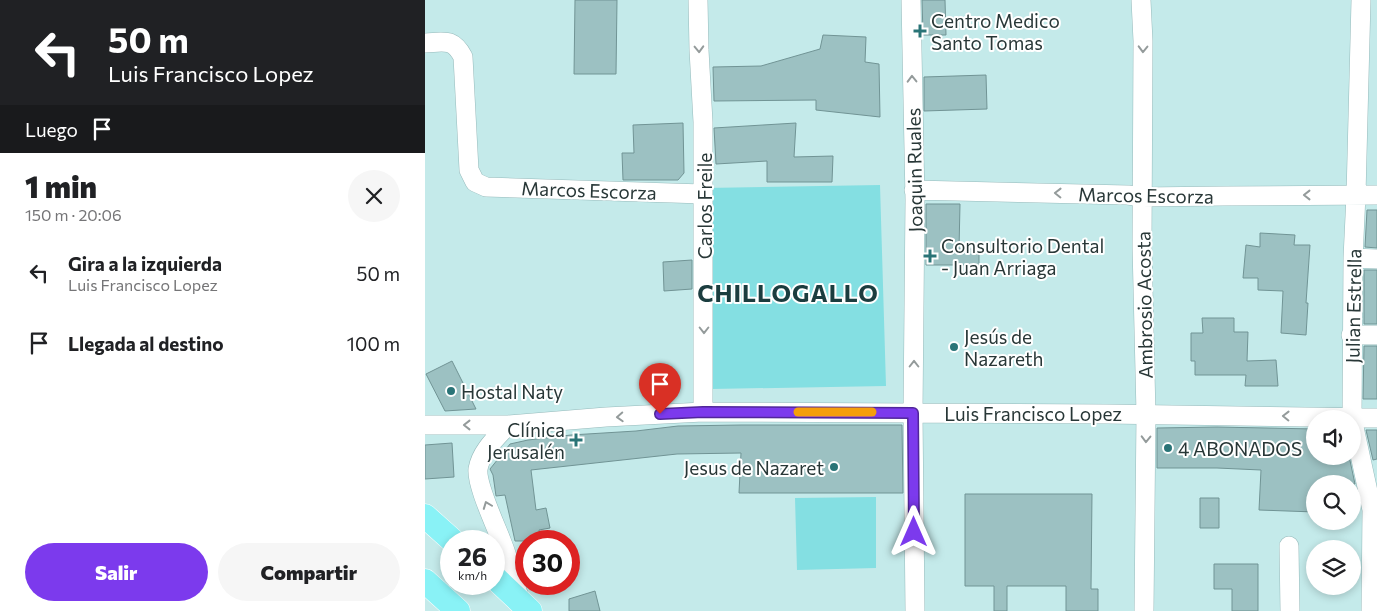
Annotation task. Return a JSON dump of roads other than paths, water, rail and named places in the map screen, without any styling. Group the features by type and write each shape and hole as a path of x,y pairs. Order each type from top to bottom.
{"main road":[{"path":"425,516 441,530"},
{"path":"425,581 458,611"},
{"path":"505,587 525,606"}],"street":[{"name":"Carlos Freile","path":"698,0 703,122 703,412"},
{"name":"Joaquin Ruales","path":"911,0 914,190 913,413 915,611"},
{"name":"Ambrosio Acosta","path":"1141,0 1143,41 1142,246 1146,414 1144,611"},
{"name":"Julian Estrella","path":"1352,410 1351,335 1361,0"},
{"name":"Marcos Escorza","path":"425,43 447,42 457,47 463,58 469,170 475,182 485,187 703,194"},
{"name":"Marcos Escorza","path":"914,190 1128,195 1142,197 1377,195"},
{"path":"1353,258 1377,259"},
{"path":"1351,335 1377,336"},
{"name":"Luis Francisco Lopez","path":"425,425 508,425 703,412 1146,414 1306,417"},
{"name":"Luis Francisco Lopez","path":"1361,418 1377,418"},
{"path":"508,425 495,438 482,457 478,470 482,490 525,606"},
{"name":"Julian Estrella","path":"1361,459 1372,510 1371,611"},
{"path":"1289,546 1290,611"}],"place":[{"name":"Centro Medico Santo Tomas","path":"920,31"},
{"name":"Consultorio Dental - Juan Arriaga","path":"930,256"},
{"name":"Jesús de Nazareth","path":"954,347"},
{"name":"Hostal Naty","path":"451,391"},
{"name":"Clínica Jerusalén","path":"576,440"},
{"name":"4 ABONADOS","path":"1168,448"},
{"name":"Jesus de Nazaret","path":"834,467"}],"district":[{"name":"CHILLOGALLO","path":"788,292"}]}
